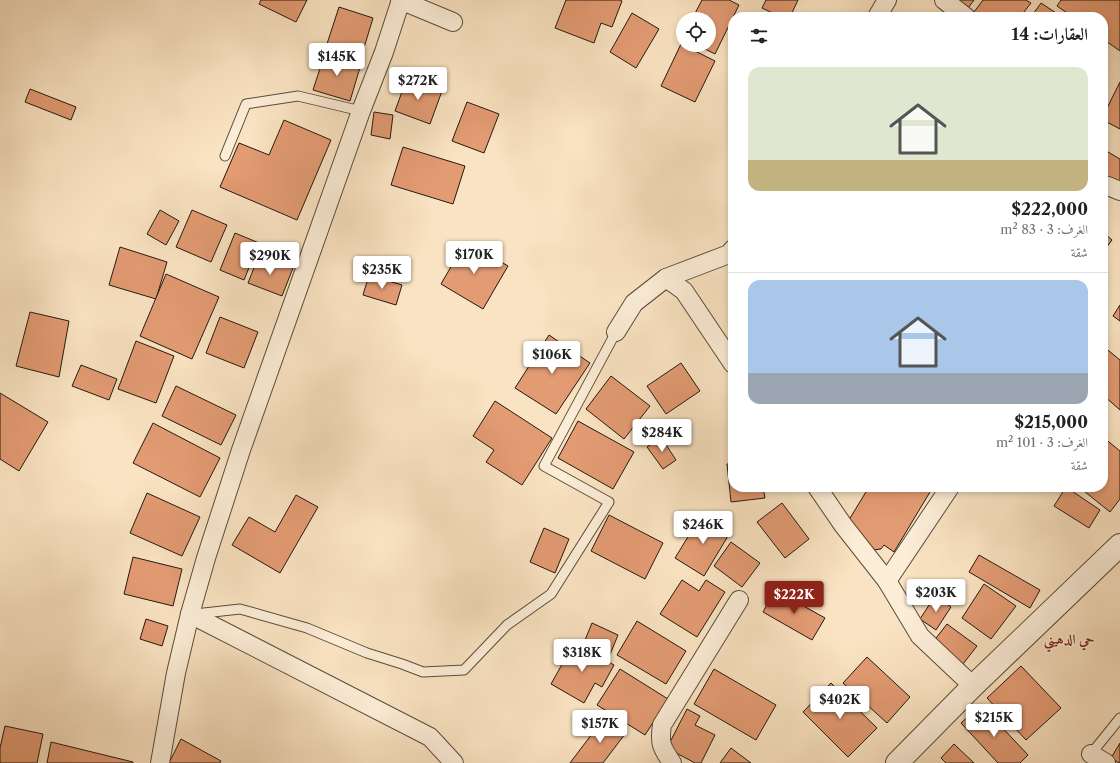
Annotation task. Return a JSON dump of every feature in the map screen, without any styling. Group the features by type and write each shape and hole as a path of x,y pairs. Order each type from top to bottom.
{"street":[{"path":"160,763 176,673 190,614 206,558 242,450 361,111 384,52 400,0 453,22"},
{"path":"881,12 887,0"},
{"path":"944,0 960,12"},
{"path":"1108,186 1120,190"},
{"path":"616,332 634,303 666,278 728,254"},
{"path":"666,278 684,291 728,357"},
{"path":"820,492 843,525 888,581 920,636 973,686"},
{"path":"888,581 947,492"},
{"path":"897,763 973,686 1120,545"},
{"path":"672,763 662,746 660,737 662,725 739,600"},
{"path":"190,614 430,737 454,763"}],"lane":[{"path":"225,156 246,104 298,96 361,111"},
{"path":"190,614 240,609 307,628 367,653 423,672 464,670 508,625 551,594 609,502 544,466 616,332"},
{"path":"1098,758 1120,718"}],"building":[{"path":"261,0 307,0 296,22 259,4"},
{"path":"566,0 622,1 612,27 601,23 594,43 555,28"},
{"path":"702,0 729,0 739,5 736,12 728,12 728,27 716,52 716,12 696,12"},
{"path":"766,0 798,0 792,12 770,12 762,8"},
{"path":"958,0 974,0 968,8"},
{"path":"983,0 1026,0 1031,3 1024,12 974,12"},
{"path":"1061,0 1120,0 1120,51 1108,43 1108,12 1066,12 1057,6"},
{"path":"1041,3 1054,12 1035,12"},
{"path":"339,7 373,18 360,61 325,50"},
{"path":"632,13 659,29 636,68 610,52"},
{"path":"677,52 697,52 715,61 695,102 661,86"},
{"path":"325,53 361,64 350,101 313,90"},
{"path":"407,78 442,91 430,124 395,111"},
{"path":"1120,82 1120,129 1108,123 1108,106"},
{"path":"30,89 76,107 71,120 25,102"},
{"path":"467,102 499,114 484,153 452,141"},
{"path":"374,112 393,115 390,139 371,135"},
{"path":"284,120 331,140 297,220 220,187 239,143 269,155"},
{"path":"403,147 465,166 453,204 391,185"},
{"path":"1108,152 1120,159 1120,185 1108,177"},
{"path":"160,210 179,221 166,245 147,234"},
{"path":"192,210 227,225 211,262 176,247"},
{"path":"235,233 259,243 244,280 220,270"},
{"path":"1108,236 1112,240 1108,245"},
{"path":"466,241 508,266 483,309 441,284"},
{"path":"120,247 167,262 156,299 109,285"},
{"path":"259,255 293,268 282,296 248,283"},
{"path":"166,274 219,297 192,359 140,336"},
{"path":"369,275 402,285 396,305 363,295"},
{"path":"1120,305 1120,321 1113,316"},
{"path":"30,312 69,321 59,377 16,366"},
{"path":"220,317 258,332 244,368 206,353"},
{"path":"549,335 590,363 556,414 515,388"},
{"path":"136,341 174,356 156,403 118,389"},
{"path":"1108,350 1120,360 1120,410 1108,399"},
{"path":"681,363 700,391 666,414 647,386"},
{"path":"81,365 117,379 109,400 72,386"},
{"path":"611,376 650,406 624,439 586,409"},
{"path":"176,386 236,415 221,445 162,416"},
{"path":"0,393 48,422 19,471 0,459"},
{"path":"495,401 552,438 522,485 486,462 494,450 473,436"},
{"path":"578,421 634,452 613,489 558,458"},
{"path":"153,423 220,458 200,497 133,463"},
{"path":"661,437 676,460 663,469 647,447"},
{"path":"1108,441 1120,451 1120,499 1110,512 1085,492 1108,492"},
{"path":"730,492 764,492 765,498 731,502"},
{"path":"866,492 930,492 894,552 884,545 881,549 873,550 847,523"},
{"path":"1063,492 1073,492 1100,510 1089,528 1054,506"},
{"path":"147,493 200,517 182,556 130,533"},
{"path":"296,495 318,507 280,573 232,545 249,517 275,532"},
{"path":"782,503 809,539 785,558 757,522"},
{"path":"702,514 731,531 704,576 675,558"},
{"path":"609,515 663,543 645,579 591,551"},
{"path":"544,528 569,539 555,573 530,562"},
{"path":"731,542 760,563 742,587 714,566"},
{"path":"979,555 1040,590 1030,608 969,572"},
{"path":"133,557 182,569 173,606 124,594"},
{"path":"682,580 699,591 706,580 725,592 697,637 660,614"},
{"path":"984,584 1016,606 991,639 962,618"},
{"path":"775,590 825,618 812,640 763,612"},
{"path":"935,596 951,607 936,630 920,619"},
{"path":"146,619 168,626 162,646 140,639"},
{"path":"637,621 686,651 666,684 617,655"},
{"path":"592,623 618,635 609,657 583,645"},
{"path":"947,624 977,646 963,664 933,642"},
{"path":"574,643 614,665 602,687 595,683 584,703 551,684"},
{"path":"867,657 910,697 887,723 843,683"},
{"path":"1021,666 1061,708 1026,740 987,698"},
{"path":"620,669 668,699 645,735 597,705"},
{"path":"714,669 776,705 756,740 694,704"},
{"path":"831,683 877,728 848,757 803,712"},
{"path":"981,705 1028,755 1020,763 998,763 961,723"},
{"path":"687,709 700,716 695,725 715,735 701,763 695,763 667,748"},
{"path":"604,718 625,734 603,763 570,763"},
{"path":"5,726 43,734 37,763 0,763 0,748"},
{"path":"181,739 221,761 220,763 169,763"},
{"path":"51,742 133,762 133,763 47,763"},
{"path":"1120,743 1120,763 1119,763 1111,758"},
{"path":"954,744 974,763 946,763 941,758"},
{"path":"731,748 751,763 720,763"}],"district":[{"name":"حي الدهيني","path":"1069,639"}]}
